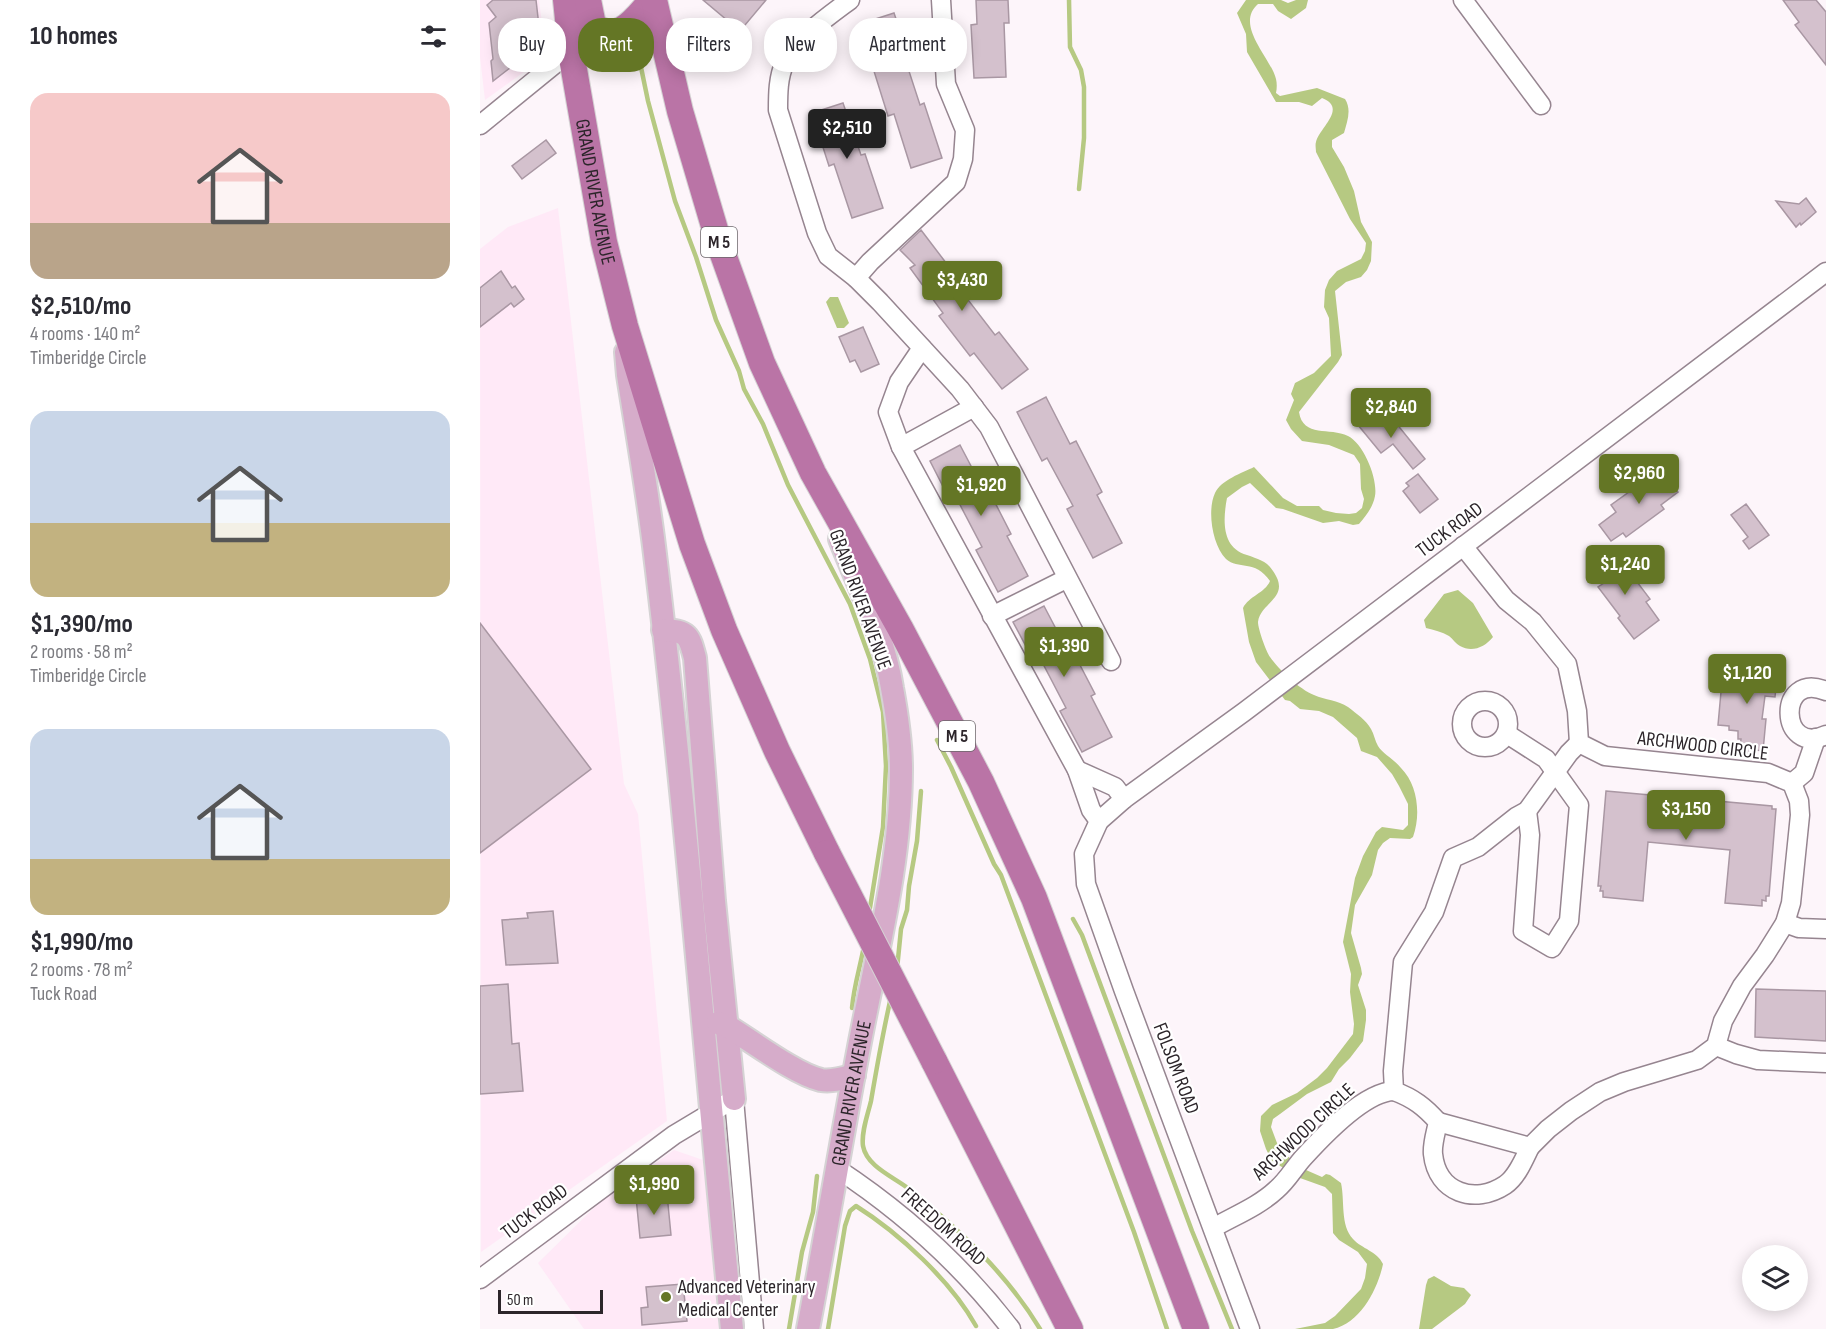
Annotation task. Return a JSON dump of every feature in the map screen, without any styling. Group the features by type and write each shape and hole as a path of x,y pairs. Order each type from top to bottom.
{"highway":[{"name":"GRAND RIVER AVENUE","path":"566,0 572,50 604,242 625,326"},
{"path":"588,0 593,25 608,34 628,25 653,0"},
{"name":"GRAND RIVER AVENUE","path":"653,0 680,111 719,243 762,363 813,473"},
{"path":"625,326 692,544 724,630 777,751 1070,1329"},
{"name":"M 5","path":"813,473 900,628 981,782 1034,898 1196,1329"}],"main road":[{"name":"GRAND RIVER AVENUE","path":"625,326 628,375 654,545 703,1009 732,1329"},
{"name":"GRAND RIVER AVENUE","path":"808,1329 892,871 900,804 901,767 892,686 884,655 868,605 813,473"},
{"path":"663,630 681,631 689,637 695,658 714,902 734,1099"},
{"path":"690,883 714,902"},
{"path":"703,1009 716,1022 727,1026 803,1074 823,1081 854,1075"}],"street":[{"path":"850,0 816,25 785,62 778,88 778,110 817,233 828,256 856,278 960,388 989,427 1111,662"},
{"path":"856,278 870,262 956,182 963,159 965,129 946,84 941,0"},
{"path":"1463,0 1541,106"},
{"path":"480,125 572,50"},
{"name":"TUCK ROAD","path":"1099,821 1124,799 1294,674 1826,272"},
{"path":"922,348 899,382 888,412 901,447 1077,770 1091,810 1099,821"},
{"path":"901,447 974,407"},
{"path":"1463,546 1506,600 1533,622 1567,664 1576,711 1579,743 1569,753 1527,811 1478,847 1453,858 1434,912 1403,963 1393,1071 1394,1092 1411,1098 1427,1109 1438,1122 1530,1147"},
{"path":"992,616 1066,579"},
{"path":"1438,1122 1432,1153 1438,1174 1456,1192 1482,1196 1506,1184 1519,1168 1530,1147 1571,1111 1600,1092 1624,1082 1697,1060 1716,1046 1724,1021 1742,986 1785,923 1791,903 1800,814 1799,801 1792,783 1804,772 1821,737 1807,738 1793,728 1788,711 1795,696 1802,690 1811,688 1826,691"},
{"path":"1506,734 1546,759 1579,804 1569,921 1552,948 1523,932 1530,835 1527,811"},
{"name":"ARCHWOOD CIRCLE","path":"1579,743 1605,756 1768,773 1792,783"},
{"path":"1077,770 1115,787 1124,799"},
{"name":"FOLSOM ROAD","path":"1099,821 1084,854 1086,884 1144,1047 1250,1329"},
{"path":"1785,923 1799,928 1826,929"},
{"path":"1716,1046 1758,1060 1826,1063"},
{"name":"ARCHWOOD CIRCLE","path":"1213,1228 1277,1190 1304,1157 1331,1130 1368,1099 1383,1092 1394,1092"},
{"path":"734,1099 754,1329"},
{"name":"TUCK ROAD","path":"480,1279 674,1135 734,1099"},
{"name":"FREEDOM ROAD","path":"836,1168 900,1215 950,1258 975,1284 1011,1329"}],"shaded area":[{"path":"480,0 539,0 541,18 498,18 498,72 524,72 485,100 480,57"},
{"path":"1246,0 1281,0 1288,3 1308,0 1306,8 1291,19 1278,11 1273,4 1258,4 1252,12 1250,22 1256,42 1273,71 1277,82 1276,93 1280,96 1317,88 1345,99 1347,103 1348,116 1344,133 1332,140 1332,147 1344,167 1354,191 1361,222 1372,242 1371,261 1361,277 1346,282 1335,291 1342,355 1299,412 1302,420 1312,429 1341,433 1354,440 1369,463 1375,496 1369,511 1359,524 1353,525 1339,521 1323,523 1276,508 1250,483 1227,498 1226,532 1232,546 1265,563 1278,580 1277,594 1264,609 1258,622 1262,640 1270,657 1296,684 1318,697 1344,705 1364,720 1380,749 1407,775 1414,792 1417,810 1413,837 1410,839 1390,838 1383,843 1378,850 1372,875 1355,905 1351,933 1361,968 1362,974 1358,985 1366,1010 1363,1041 1331,1082 1307,1094 1273,1119 1271,1127 1283,1153 1306,1170 1322,1177 1326,1174 1330,1175 1341,1183 1346,1227 1349,1233 1353,1239 1377,1256 1383,1264 1367,1303 1352,1320 1333,1329 1295,1329 1325,1323 1335,1316 1361,1289 1367,1264 1358,1252 1339,1240 1333,1233 1332,1194 1325,1187 1300,1178 1272,1161 1260,1131 1261,1116 1272,1105 1297,1093 1317,1078 1353,1034 1351,974 1343,942 1355,878 1363,856 1376,832 1382,827 1403,830 1408,825 1408,804 1392,774 1377,757 1361,751 1357,738 1333,717 1319,711 1300,709 1285,700 1256,662 1249,642 1243,608 1249,600 1265,589 1270,581 1253,567 1236,564 1226,559 1217,545 1212,527 1211,509 1218,488 1232,477 1254,467 1283,498 1297,506 1319,506 1323,510 1349,514 1356,513 1362,508 1364,499 1361,489 1360,464 1354,455 1329,445 1302,441 1286,420 1294,400 1291,394 1295,383 1314,373 1331,356 1329,318 1324,307 1325,290 1329,280 1337,271 1361,259 1366,243 1350,219 1316,152 1316,142 1330,119 1332,107 1322,98 1312,106 1299,102 1276,102 1247,52 1246,34 1237,13"},
{"path":"558,208 624,784 638,814 667,1121 481,1252 480,249 508,227"},
{"path":"830,297 838,297 849,323 844,328 837,328 826,302"},
{"path":"1458,590 1473,603 1493,637 1478,648 1465,648 1450,637 1426,628 1424,620 1444,594"},
{"path":"674,1150 703,1160 719,1329 584,1329 538,1263 599,1203"},
{"path":"1434,1276 1451,1286 1464,1288 1471,1295 1465,1304 1432,1329 1419,1329 1426,1285 1428,1279"}],"building":[{"path":"493,0 536,0 538,18 498,18 498,72 505,72 493,81 489,23 496,17 487,5"},
{"path":"703,0 766,0 751,18 724,18"},
{"path":"976,0 1008,0 1009,23 1004,23 1006,77 974,78 971,25 977,24"},
{"path":"1783,0 1816,0 1826,12 1826,65 1795,25 1799,22"},
{"path":"894,13 896,18 878,18"},
{"path":"874,72 909,72 920,105 924,103 942,158 911,168 894,114 888,116"},
{"path":"843,103 861,155 865,154 883,208 852,218 834,164 829,166 812,113"},
{"path":"546,140 556,153 522,179 512,166"},
{"path":"1806,198 1816,212 1796,227 1776,201 1799,204"},
{"path":"921,230 969,293 965,296 995,335 999,332 1028,369 1002,389 974,353 970,356 939,316 943,313 910,268 915,265 900,250"},
{"path":"501,271 512,288 515,286 524,299 514,307 511,303 480,327 480,288"},
{"path":"863,327 879,364 861,372 855,360 850,362 839,337"},
{"path":"1046,397 1070,444 1076,441 1102,492 1097,495 1122,543 1093,558 1067,509 1073,506 1047,458 1042,461 1017,412"},
{"path":"1374,412 1388,429 1396,423 1425,459 1413,469 1393,444 1381,453 1358,425"},
{"path":"960,445 981,485 985,483 1011,534 1007,536 1028,576 998,592 976,550 982,547 958,501 952,504 930,461"},
{"path":"1659,466 1678,492 1661,505 1664,509 1626,537 1623,533 1611,541 1599,525 1616,512 1611,505 1640,484 1639,482"},
{"path":"1418,474 1438,499 1420,513 1403,491 1409,486 1406,483"},
{"path":"1746,504 1769,535 1749,549 1743,541 1748,537 1731,515"},
{"path":"1605,551 1617,566 1622,562 1650,599 1646,602 1659,620 1634,639 1598,587 1607,581 1592,562"},
{"path":"1044,606 1065,646 1069,644 1095,694 1091,696 1112,737 1082,752 1060,711 1066,708 1042,662 1036,665 1013,622"},
{"path":"480,623 591,769 480,853"},
{"path":"1749,659 1765,660 1764,664 1772,665 1770,686 1776,687 1775,697 1765,696 1762,719 1766,719 1763,751 1756,750 1755,755 1740,753 1741,739 1738,739 1738,731 1729,730 1729,726 1718,725 1722,681 1732,682 1732,678 1743,679 1744,672 1748,672"},
{"path":"1606,791 1772,806 1772,809 1776,809 1769,896 1766,896 1766,901 1762,900 1762,906 1725,903 1730,850 1648,842 1643,901 1603,897 1603,891 1600,891 1601,886 1598,886"},
{"path":"553,911 558,963 506,965 502,920 528,918 527,913"},
{"path":"508,984 512,1044 519,1043 523,1091 480,1094 480,986"},
{"path":"1756,989 1826,991 1826,1041 1755,1037"},
{"path":"667,1194 671,1235 640,1238 636,1197"},
{"name":"Advanced Veterinary Medical Center","path":"683,1284 687,1321 642,1325 641,1308 648,1307 646,1287"}],"waterway":[{"path":"1069,0 1070,47 1081,70 1084,87 1084,138 1079,189"},
{"path":"642,72 675,201 716,320 739,371 744,389 763,424 788,485 850,604 870,659 883,712 886,766 883,827 869,914"},
{"path":"937,740 1001,875 1134,1232 1167,1329"},
{"path":"897,969 901,929 907,910 917,841 921,791"},
{"path":"1073,919 1082,935 1192,1231 1232,1329"},
{"path":"852,1008 864,946"},
{"path":"891,997 864,1129 863,1146 866,1153 875,1166 928,1204 981,1253 1013,1290 1040,1329"},
{"path":"789,1329 802,1252 813,1212 817,1176"},
{"path":"828,1329 845,1226 850,1211 856,1206 923,1259 953,1292 976,1326"}],"place":[{"name":"Advanced Veterinary Medical Center","path":"666,1297"}]}
